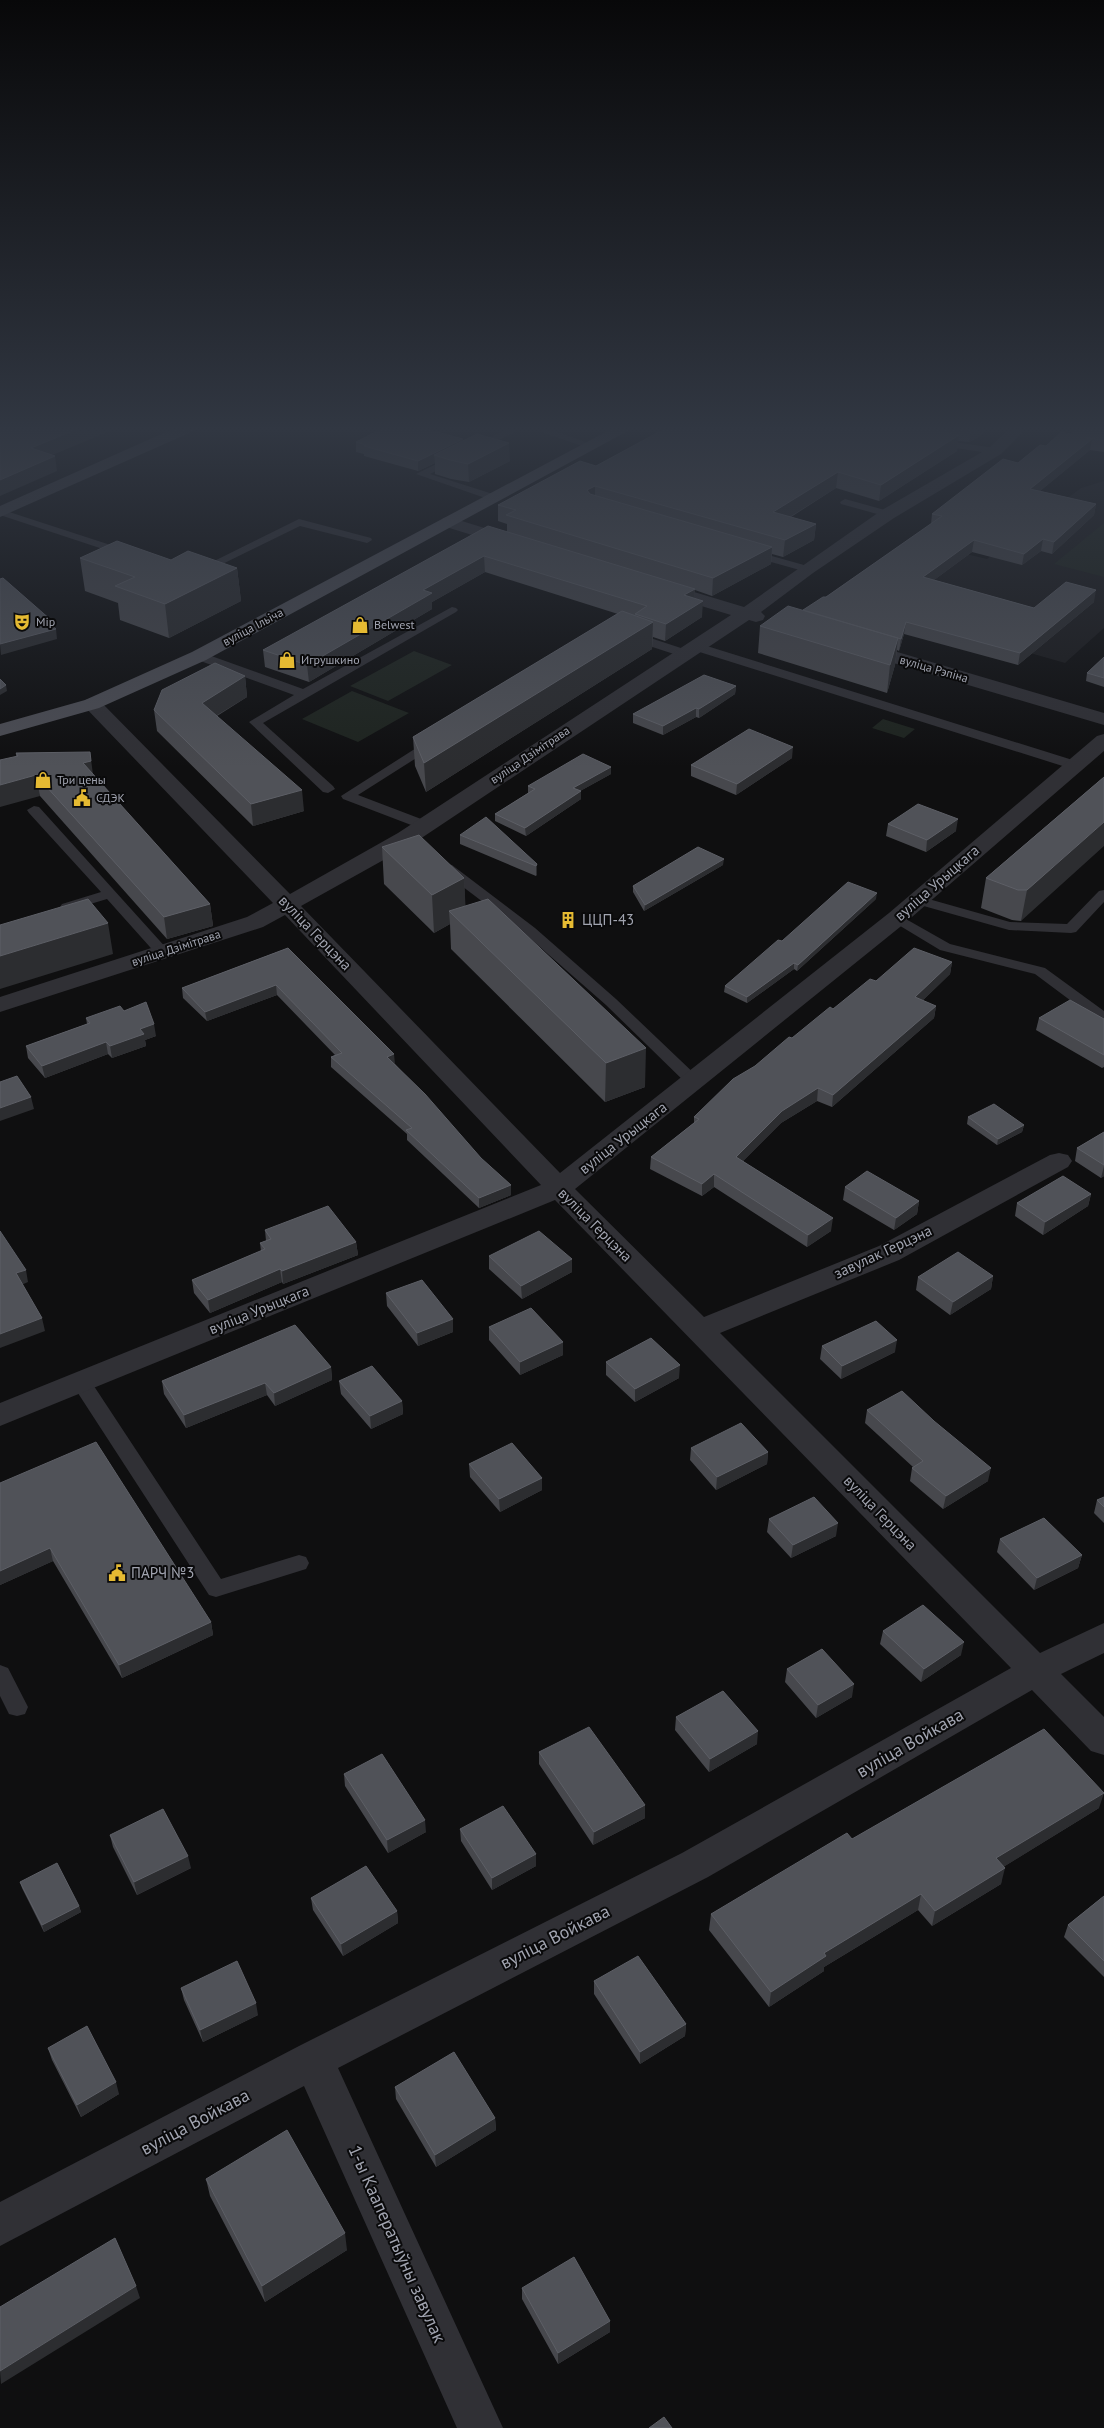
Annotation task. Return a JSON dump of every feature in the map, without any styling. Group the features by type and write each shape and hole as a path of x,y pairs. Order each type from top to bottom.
{"main road":[{"name":"вуліца Ільіча","path":"0,730 92,704 199,656 415,540"}],"street":[{"path":"508,540 536,549"},
{"name":"вуліца Дзімітрава","path":"0,1005 255,922 287,904 414,843 424,825 689,649 746,614 849,540"},
{"path":"641,581 773,621"},
{"name":"вуліца Рэпіна","path":"839,641 1104,719"},
{"name":"вуліца Герцэна","path":"92,704 559,1188 1104,1740"},
{"name":"вуліца Урыцкага","path":"0,1415 559,1188 897,918 1104,740"},
{"name":"завулак Герцэна","path":"700,1330 889,1253 1059,1161"},
{"name":"вуліца Войкава","path":"0,2225 313,2060 695,1865 1036,1671 1104,1637"},
{"name":"1-ы Кааператыўны завулак","path":"313,2060 480,2428"}],"lane":[{"path":"86,540 137,557"},
{"path":"183,572 192,575 262,540"},
{"path":"742,550 807,569"},
{"path":"328,789 255,722 452,610"},
{"path":"618,631 689,649 1074,765"},
{"path":"199,656 304,694"},
{"path":"424,825 348,796 446,733"},
{"path":"34,810 163,953"},
{"path":"437,861 530,931 611,1002 694,1082"},
{"path":"55,911 110,894"},
{"path":"918,900 1009,926 1072,929 1104,894"},
{"path":"897,918 945,947 1040,971 1104,1018"},
{"path":"81,1382 216,1589 299,1563"},
{"path":"0,1674 17,1707"}],"shaded area":[{"path":"1012,540 1104,540 1104,628 1065,663 832,596 912,541 987,559"},
{"path":"1083,540 1104,540 1104,577 1054,564"},
{"path":"414,651 452,665 388,701 350,686"},
{"path":"352,691 409,713 358,742 302,719"},
{"path":"883,719 915,729 904,738 872,728"}],"building":[{"path":"462,540 535,540 695,589 684,595 703,601 666,624 635,614 647,606 484,556 423,590 432,593 307,665 263,650"},
{"path":"589,540 749,540 772,547 713,578"},
{"path":"907,540 974,540 923,577 1034,608 1066,582 1096,590 1020,653 906,622 901,639 803,610 826,597"},
{"path":"975,540 1041,540 1024,554"},
{"path":"117,541 171,560 188,551 237,568 165,604 115,586 135,577 80,558"},
{"name":"Мір","path":"3,578 51,620 47,621 56,629 0,644 0,579"},
{"path":"788,606 898,638 890,665 760,626"},
{"path":"622,611 653,622 424,763 413,737"},
{"path":"1104,657 1104,678 1087,673"},
{"path":"215,663 245,676 202,703 302,790 251,804 154,710 162,690"},
{"path":"704,675 736,686 699,709 696,708 663,726 633,714"},
{"path":"0,679 6,685 0,689"},
{"path":"749,729 793,747 737,784 691,765"},
{"path":"90,752 91,761 83,763 210,904 164,917 36,775 0,785 0,760 18,756 16,753"},
{"path":"583,754 611,767 573,788 581,791 525,828 495,814 535,789 528,786"},
{"path":"1104,777 1104,822 1027,890 1018,890 986,878"},
{"path":"918,804 958,819 927,840 888,824"},
{"path":"486,817 537,864 536,866 460,835"},
{"path":"419,835 464,878 432,895 382,847"},
{"path":"698,847 724,859 645,905 633,886"},
{"path":"848,882 877,893 798,965 794,963 747,997 725,986 778,940 782,941"},
{"path":"88,899 108,923 0,956 0,925"},
{"path":"488,899 646,1048 606,1063 449,911"},
{"path":"288,948 394,1054 387,1057 425,1094 481,1158 511,1185 479,1198 406,1130 412,1128 331,1057 342,1053 276,985 205,1012 182,988"},
{"path":"914,948 952,962 915,997 936,1006 833,1095 818,1088 782,1111 736,1157 833,1218 808,1235 714,1174 702,1184 651,1157 699,1119 694,1117 733,1079 755,1066 789,1037 792,1038 830,1007 833,1009 870,979 876,981"},
{"path":"1070,1000 1104,1019 1104,1055 1039,1018"},
{"path":"146,1002 154,1024 140,1029 144,1034 110,1046 106,1042 42,1066 26,1046 90,1023 86,1018 120,1006 124,1011"},
{"path":"17,1076 31,1097 0,1108 0,1082"},
{"path":"994,1104 1024,1125 998,1139 968,1117"},
{"path":"1104,1132 1104,1165 1077,1148"},
{"path":"867,1171 919,1201 896,1218 845,1187"},
{"path":"1063,1176 1091,1194 1045,1222 1017,1203"},
{"path":"328,1206 356,1242 282,1271 280,1269 208,1300 192,1280 265,1249 260,1243 271,1239 265,1230"},
{"path":"0,1231 26,1270 16,1273 42,1318 0,1334"},
{"path":"539,1231 572,1259 521,1286 489,1256"},
{"path":"958,1252 993,1276 953,1302 918,1277"},
{"path":"422,1280 453,1319 417,1333 386,1293"},
{"path":"531,1308 563,1342 520,1362 489,1327"},
{"path":"876,1321 897,1340 842,1366 822,1346"},
{"path":"295,1325 331,1367 274,1393 265,1383 184,1415 162,1381"},
{"path":"651,1338 680,1365 635,1389 606,1362"},
{"path":"372,1366 402,1401 370,1416 339,1381"},
{"path":"902,1391 934,1421 991,1468 946,1496 912,1468 923,1461 867,1410"},
{"path":"741,1423 768,1452 717,1477 691,1448"},
{"name":"ПАРЧ №3","path":"96,1442 211,1622 119,1665 50,1548 0,1571 0,1483"},
{"path":"512,1443 542,1478 499,1499 469,1464"},
{"path":"814,1497 838,1523 793,1545 769,1519"},
{"path":"1104,1497 1104,1507 1097,1500"},
{"path":"1044,1518 1082,1555 1037,1578 1000,1539"},
{"path":"923,1605 964,1642 924,1669 883,1631"},
{"path":"822,1649 854,1684 818,1705 787,1669"},
{"path":"723,1691 758,1731 710,1759 676,1717"},
{"path":"589,1727 645,1805 594,1832 539,1752"},
{"path":"1044,1729 1104,1793 996,1858 1005,1868 935,1911 921,1894 824,1953 826,1956 771,1992 711,1914 847,1833 852,1839"},
{"path":"382,1754 425,1820 387,1840 344,1774"},
{"path":"503,1806 536,1854 492,1878 460,1829"},
{"path":"163,1809 188,1856 134,1882 110,1835"},
{"path":"57,1863 79,1906 42,1925 20,1882"},
{"path":"366,1866 397,1911 341,1944 311,1898"},
{"path":"1104,1896 1104,1961 1068,1925"},
{"path":"638,1956 686,2024 640,2052 594,1981"},
{"path":"237,1961 256,2003 200,2030 181,1988"},
{"path":"87,2026 116,2082 77,2105 48,2048"},
{"path":"454,2052 495,2118 435,2155 395,2087"},
{"path":"287,2130 345,2233 262,2286 206,2179"},
{"path":"115,2238 136,2286 0,2371 0,2307"},
{"path":"574,2257 610,2321 558,2353 522,2288"},
{"path":"664,2417 672,2428 649,2428"}],"place":[{"name":"Мір","path":"22,622"},
{"name":"Belwest","path":"360,625"},
{"name":"Игрушкино","path":"287,660"},
{"name":"Три цены","path":"43,780"},
{"name":"СДЭК","path":"82,798"},
{"name":"ЦЦП-43","path":"568,920"},
{"name":"ПАРЧ №3","path":"117,1573"}]}
